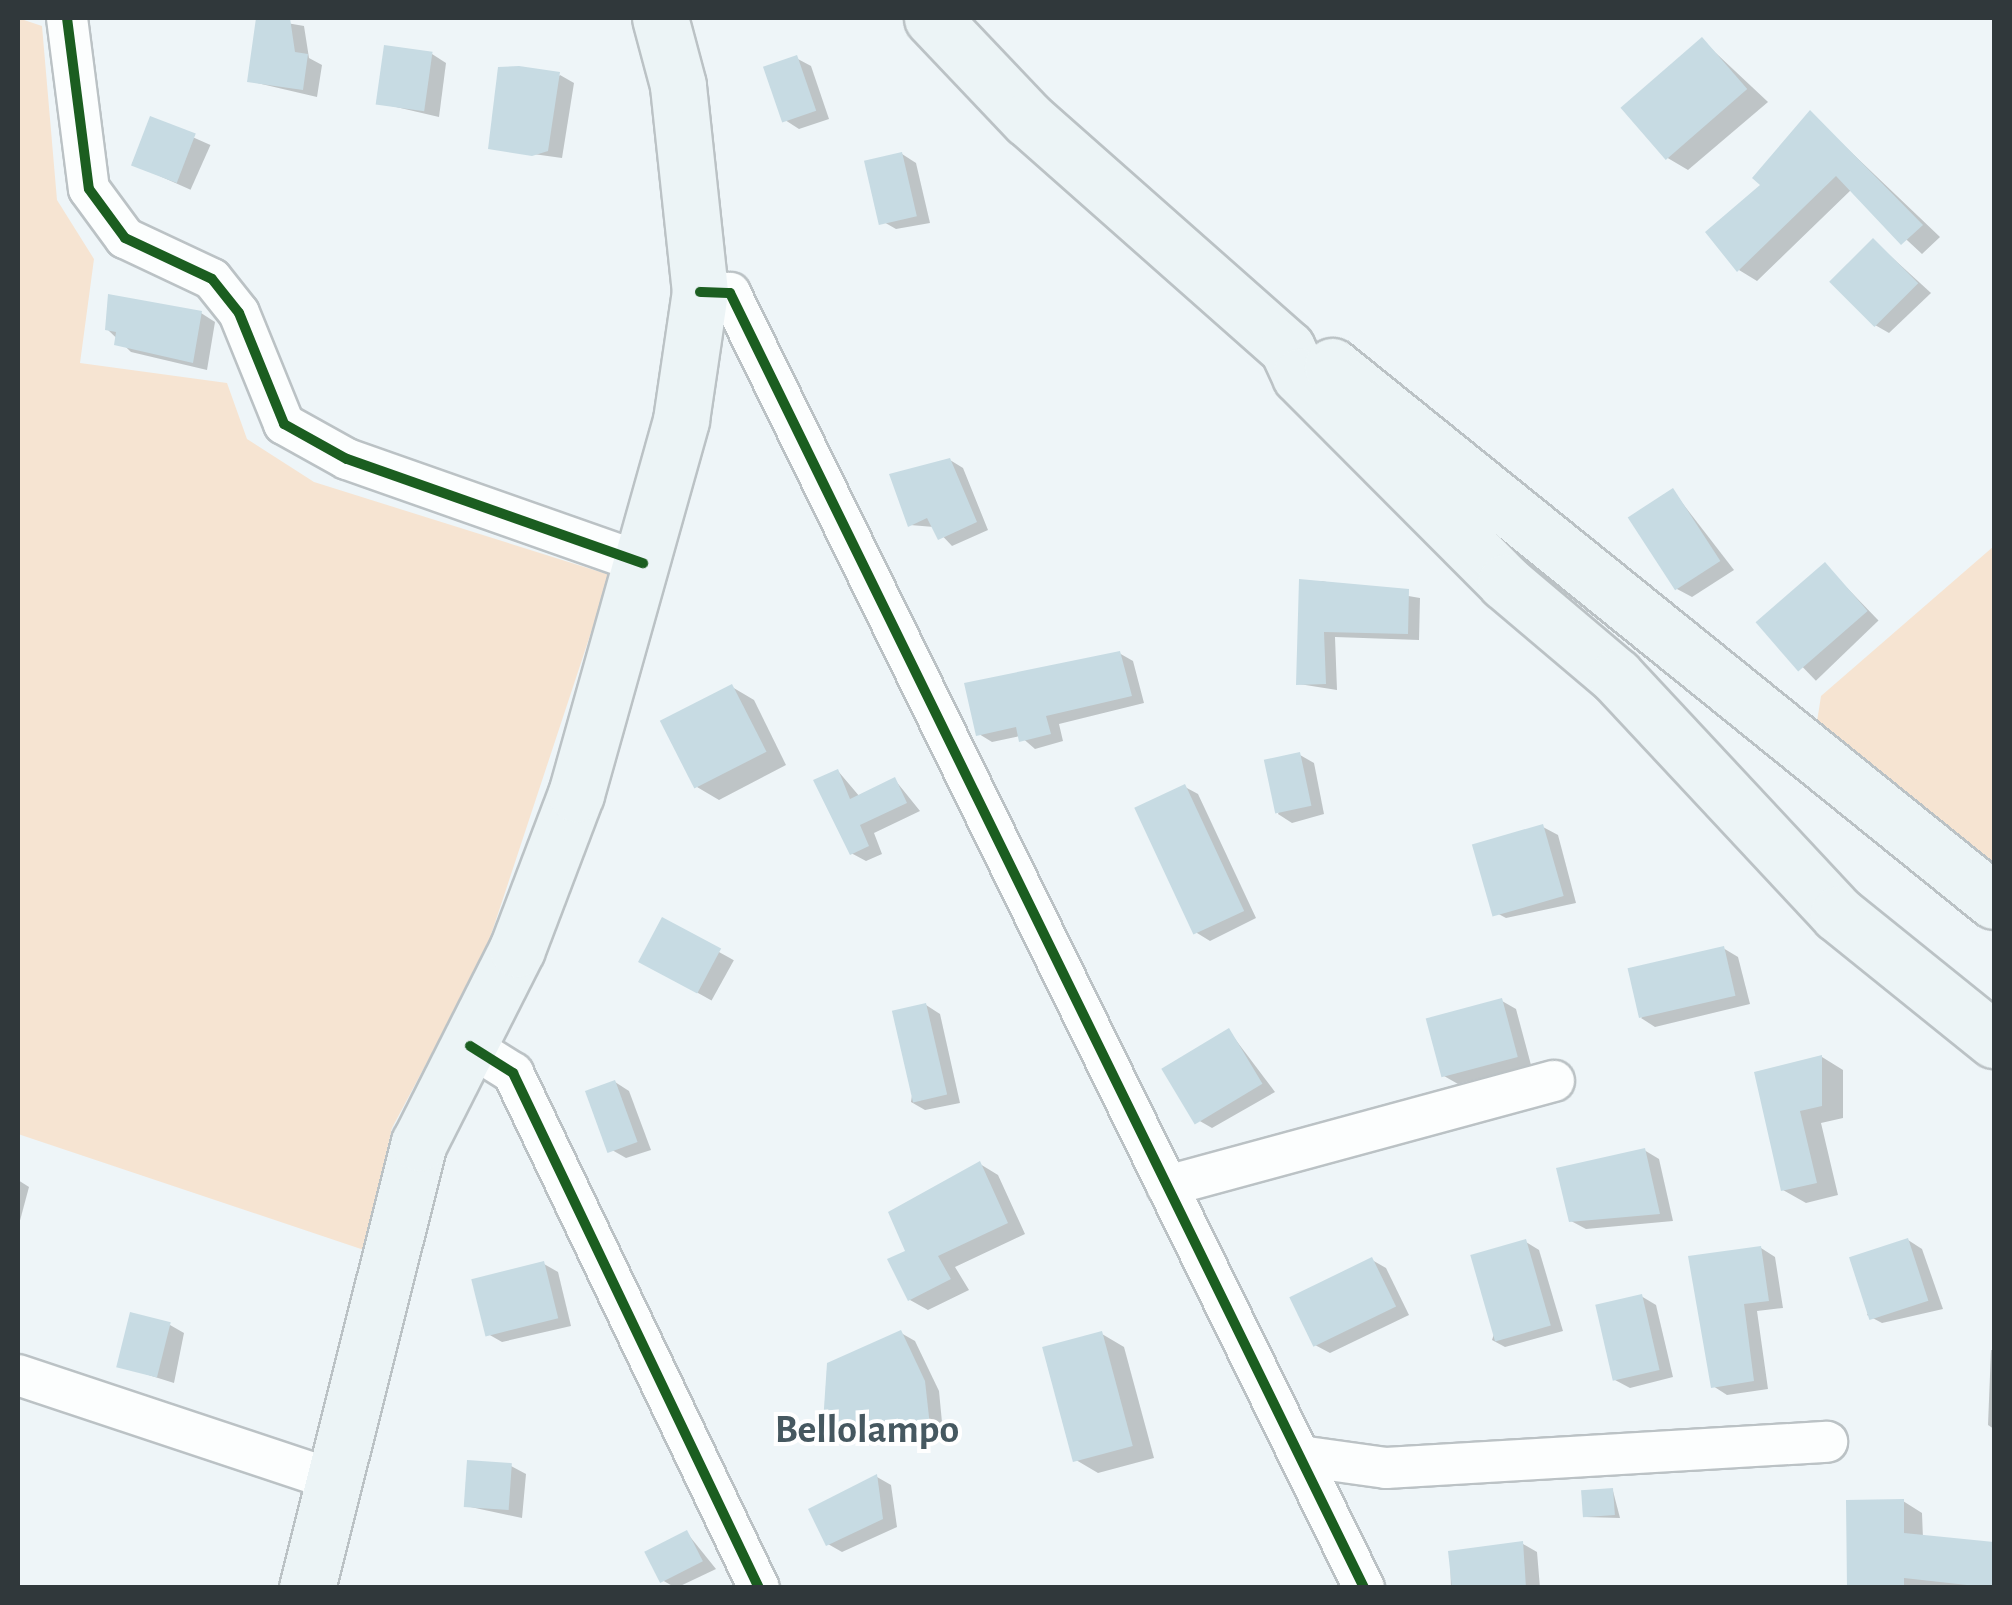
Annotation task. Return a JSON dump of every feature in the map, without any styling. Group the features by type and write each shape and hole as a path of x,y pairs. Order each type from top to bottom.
{"main road":[{"path":"307,1588 331,1479 418,1143 470,1046 576,794 644,563 681,420 700,292 678,84 660,18"},
{"path":"932,18 1028,119 1287,348 1324,360 1994,901"},
{"path":"1287,348 1300,376 1505,582 1616,676 1838,914 1994,1040"}],"street":[{"path":"67,18 89,189 125,238 212,279 239,312 284,424 346,459 644,563"},
{"path":"700,292 730,293 1364,1588"},
{"path":"470,1046 513,1073 759,1588"},
{"path":"1167,1186 1554,1082"},
{"path":"18,1375 331,1479"},
{"path":"1300,1456 1386,1468 1827,1442"}],"shaded area":[{"path":"18,18 42,26 57,200 94,259 80,363 227,383 247,439 314,482 610,575 485,953 392,1128 364,1250 18,1134"},
{"path":"1994,546 1994,868 1816,728 1821,696"}],"building":[{"path":"256,18 290,18 295,52 308,54 303,90 247,82"},
{"path":"1702,37 1747,89 1666,160 1620,108"},
{"path":"384,45 433,52 424,111 376,104"},
{"path":"797,55 816,111 782,123 763,67"},
{"path":"498,67 560,72 548,151 532,156 488,149"},
{"path":"1810,110 1923,225 1901,245 1836,176 1737,272 1705,232 1760,185 1752,178"},
{"path":"150,116 196,134 177,183 131,165"},
{"path":"902,152 917,216 879,225 864,161"},
{"path":"1873,238 1918,283 1874,327 1829,282"},
{"path":"108,294 202,311 193,363 114,345 116,332 105,330"},
{"path":"950,458 977,522 938,540 927,518 908,527 889,474"},
{"path":"1673,488 1720,561 1675,590 1628,517"},
{"path":"1825,562 1868,611 1798,671 1756,622"},
{"path":"1299,579 1409,589 1408,634 1324,632 1326,684 1296,685"},
{"path":"1120,651 1132,696 1046,716 1051,734 1019,742 1016,727 976,736 964,683"},
{"path":"732,684 767,752 694,788 660,721"},
{"path":"1300,752 1311,806 1275,813 1264,760"},
{"path":"838,769 850,799 895,777 907,803 860,825 869,846 850,855 813,780"},
{"path":"1185,784 1244,911 1193,935 1134,808"},
{"path":"1543,824 1564,896 1493,916 1472,844"},
{"path":"662,917 721,948 697,993 638,962"},
{"path":"1724,946 1735,996 1639,1018 1628,968"},
{"path":"1502,998 1518,1057 1441,1077 1426,1018"},
{"path":"926,1003 947,1095 913,1102 892,1011"},
{"path":"1229,1028 1262,1084 1195,1124 1161,1069"},
{"path":"1822,1055 1822,1106 1800,1111 1817,1183 1781,1191 1754,1072"},
{"path":"615,1080 638,1142 608,1153 585,1091"},
{"path":"1645,1148 1660,1214 1569,1222 1556,1168"},
{"path":"980,1161 1008,1223 938,1256 951,1279 908,1301 887,1259 905,1251 888,1212"},
{"path":"1908,1238 1928,1301 1869,1320 1849,1257"},
{"path":"1526,1239 1551,1326 1495,1342 1470,1255"},
{"path":"1761,1246 1769,1301 1744,1304 1754,1381 1711,1388 1688,1256"},
{"path":"1372,1257 1396,1306 1313,1347 1289,1297"},
{"path":"544,1261 558,1318 486,1336 471,1279"},
{"path":"1642,1294 1660,1370 1613,1381 1595,1305"},
{"path":"130,1312 171,1322 157,1377 116,1367"},
{"path":"901,1330 925,1381 930,1426 836,1433 823,1423 827,1363"},
{"path":"1102,1331 1133,1446 1073,1462 1042,1347"},
{"path":"467,1460 512,1463 509,1510 464,1507"},
{"path":"877,1474 883,1519 826,1546 808,1509"},
{"path":"1613,1488 1615,1515 1583,1517 1581,1490"},
{"path":"1904,1499 1904,1533 1994,1542 1994,1588 1904,1578 1904,1588 1847,1588 1846,1500"},
{"path":"687,1530 703,1561 660,1583 644,1552"},
{"path":"1523,1541 1526,1588 1452,1588 1448,1551"}],"cycle path":[{"path":"67,18 89,189 125,238 212,279 239,313 284,424 347,459 643,563"},
{"path":"700,292 730,293 1364,1588"},
{"path":"470,1046 513,1073 759,1588"}],"district":[{"name":"Bellolampo","path":"867,1430"}]}
